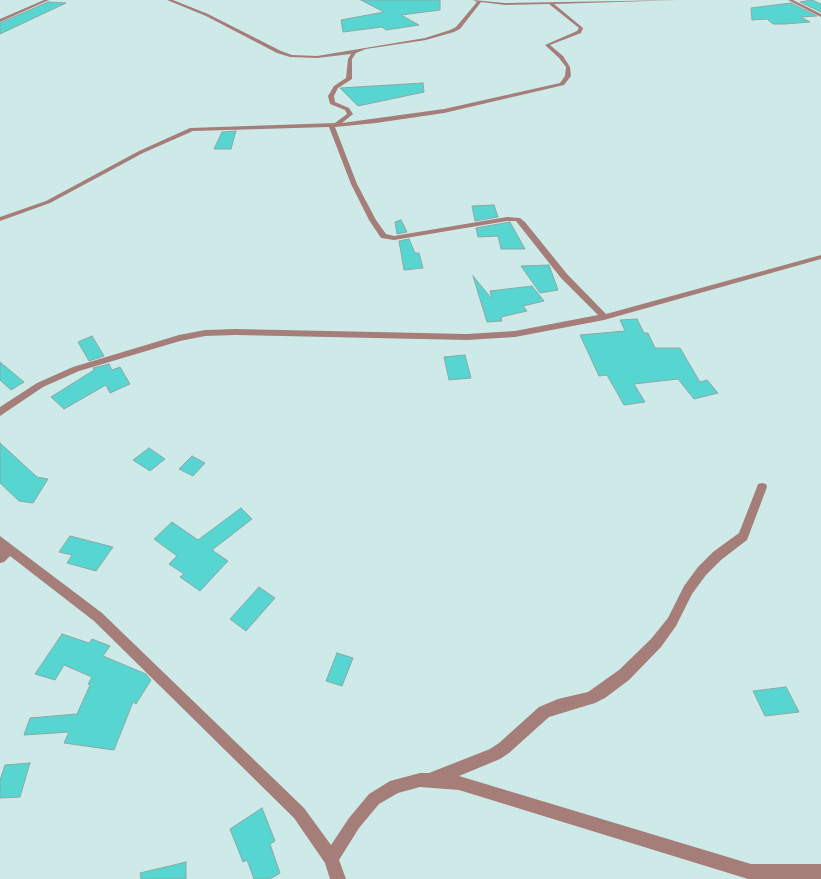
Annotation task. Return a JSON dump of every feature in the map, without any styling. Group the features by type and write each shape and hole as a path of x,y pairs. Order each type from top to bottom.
{"street":[{"path":"0,21 48,0"},
{"path":"169,0 207,15 279,52 292,56 317,57 426,39 452,32 458,28 477,1 505,4 551,4 676,0"},
{"path":"790,0 821,16"},
{"path":"0,219 48,202 148,149 192,129 333,125 422,116 562,84 568,76 568,67 561,57 547,45 579,32 581,28 551,4"},
{"path":"333,125 350,114 347,109 332,103 330,99 336,88 349,78 350,59 354,52"},
{"path":"333,125 354,184 373,220 384,236 394,238 507,219 518,219 523,223 564,276 604,317"},
{"path":"0,412 40,386 76,370 173,340 205,333 236,332 467,337 515,334 604,317 821,257"},
{"path":"429,780 495,754 504,748 544,712 558,706 590,698 600,693 624,675 656,643 672,622 688,590 702,571 717,556 743,536 762,487"},
{"path":"3,549 46,578 98,617 299,813 331,860 338,879"},
{"path":"331,860 354,823 374,799 395,786 420,780 429,780 459,783 751,872 821,872"}],"building":[{"path":"361,0 440,0 440,10 401,15 419,25 386,30 382,27 343,32 341,20 384,12"},
{"path":"812,0 821,4 821,12 800,2"},
{"path":"48,2 66,3 0,34 0,23"},
{"path":"791,3 817,16 801,17 810,22 785,24 773,24 767,19 752,20 751,8"},
{"path":"423,83 424,92 358,106 340,88"},
{"path":"236,131 231,149 214,149 222,132"},
{"path":"494,205 498,217 475,221 472,206"},
{"path":"401,220 407,232 397,234 395,222"},
{"path":"510,222 525,249 501,249 498,236 478,237 476,228"},
{"path":"409,239 415,253 419,253 423,268 404,270 399,241"},
{"path":"549,265 558,290 540,293 521,266"},
{"path":"473,276 492,299 490,291 532,286 544,301 523,306 527,311 501,317 502,321 487,322"},
{"path":"637,319 644,333 648,333 655,348 680,348 700,382 707,380 718,393 694,399 678,379 634,384 645,402 624,405 607,375 599,376 580,335 625,331 620,320"},
{"path":"92,336 104,356 89,361 78,342"},
{"path":"465,355 471,378 449,380 444,357"},
{"path":"0,362 24,382 11,390 0,380"},
{"path":"109,364 112,370 120,367 130,384 110,393 106,385 64,409 51,397 94,370 93,368"},
{"path":"0,443 37,477 48,479 33,503 19,501 0,483"},
{"path":"149,448 165,459 150,471 133,460"},
{"path":"192,456 205,463 193,476 179,469"},
{"path":"241,508 252,519 212,550 228,561 200,591 180,577 184,574 169,564 177,556 154,539 172,522 198,540"},
{"path":"70,536 113,547 96,571 67,563 72,555 59,552"},
{"path":"259,587 275,598 246,631 230,619"},
{"path":"62,634 89,643 92,639 110,646 103,656 146,674 151,680 136,704 133,702 114,750 64,743 69,732 24,735 30,718 77,714 90,685 88,684 92,677 64,665 55,680 35,674"},
{"path":"337,653 353,658 342,686 326,681"},
{"path":"786,687 799,712 765,716 753,691"},
{"path":"30,763 20,797 0,798 0,780 5,765"},
{"path":"262,808 275,841 270,844 280,873 270,879 254,879 247,860 243,862 230,829"},
{"path":"186,862 186,879 141,879 140,873"}]}
